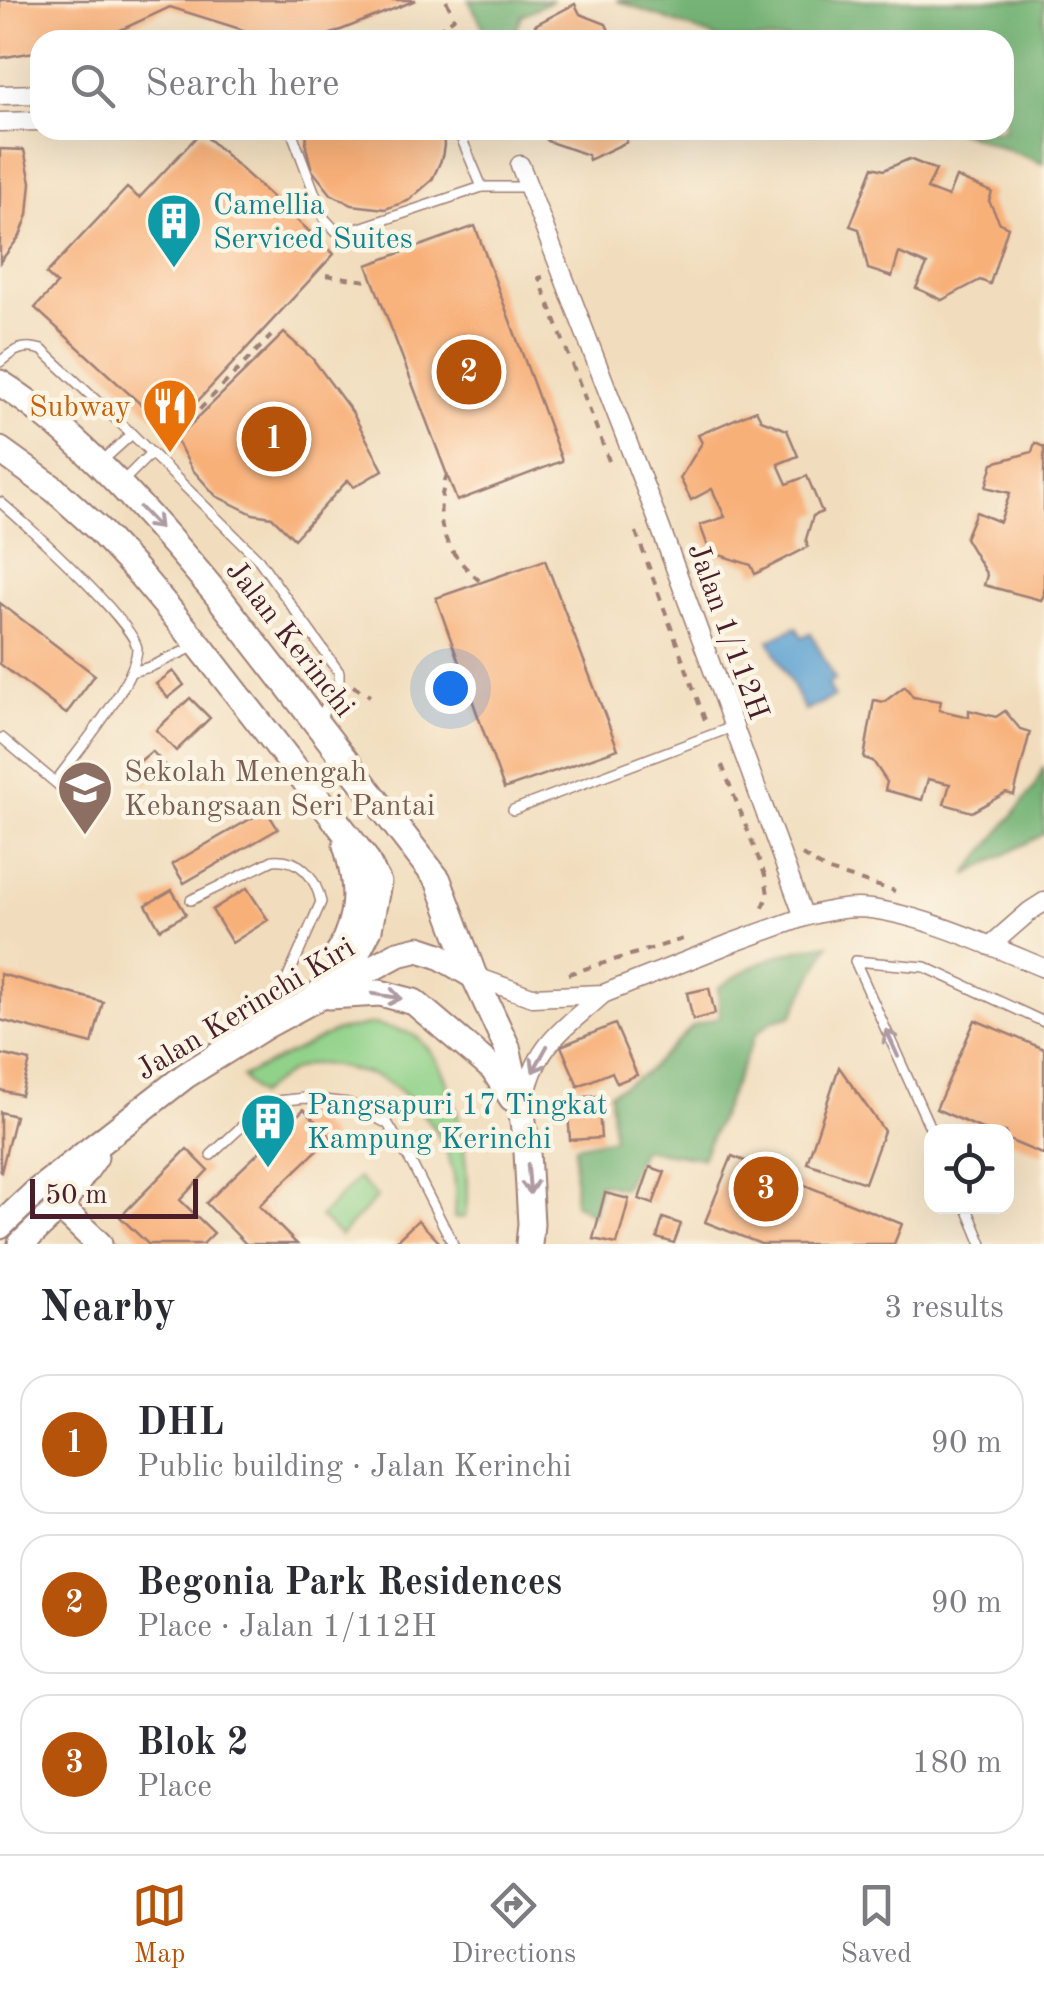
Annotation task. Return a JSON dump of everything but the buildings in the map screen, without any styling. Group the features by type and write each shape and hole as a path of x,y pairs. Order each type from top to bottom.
{"main road":[{"name":"Jalan Kerinchi","path":"0,383 56,424 180,550 438,880 474,976 507,1046 522,1114 530,1194 529,1244"},
{"path":"0,450 54,488 97,528 199,644 338,822 354,870 356,908 346,938 314,999"},
{"name":"Jalan Kerinchi Kiri","path":"0,1226 36,1192 185,1076 398,954 430,953 474,976"},
{"name":"Jalan Kerinchi","path":"314,999 380,993 414,1002 493,1069 522,1114"},
{"name":"Jalan Kerinchi Kiri","path":"21,1244 60,1207 110,1134"},
{"path":"60,1207 99,1244"}],"street":[{"path":"0,95 30,94"},
{"path":"0,122 30,120"},
{"name":"Jalan 1/112H","path":"520,165 655,512 804,917"},
{"path":"990,946 1044,902"},
{"path":"522,1114 528,1085 543,1050 603,994 804,917 858,908 886,912 1044,968"},
{"path":"474,976 532,997 603,994"}],"lane":[{"path":"294,140 324,218 336,231 353,232 482,187 528,187"},
{"path":"462,140 482,187"},
{"path":"0,362 20,347 42,350 259,560 340,672 339,687 318,725"},
{"path":"98,465 132,434"},
{"path":"118,486 153,455"},
{"path":"0,502 102,599 132,633 137,650 122,689 56,781"},
{"path":"131,672 199,644"},
{"path":"513,810 734,726"},
{"path":"2,738 81,804"},
{"path":"191,900 273,860 288,859 305,868 318,887 320,902 267,1026"},
{"path":"928,1124 855,960 924,966 1044,1022"},
{"path":"211,1155 268,1102 305,1098 350,1102 388,1124 453,1244"},
{"path":"969,1214 982,1244"}],"path":[{"path":"438,30 454,18 446,0"},
{"path":"326,275 374,282"},
{"path":"153,455 270,336"},
{"path":"447,474 440,511 442,530 460,564 481,582"},
{"path":"636,532 706,724"},
{"path":"354,686 370,696"},
{"path":"722,765 765,876 768,894 764,908 752,917"},
{"path":"798,852 826,870 903,894"},
{"path":"569,973 686,938"}],"green space":[{"path":"469,0 553,0 522,15 516,30 485,30"},
{"path":"616,0 1044,0 1044,164 982,140 1014,140 1014,30 695,30"},
{"path":"1044,766 1044,834 966,875 1034,788"},
{"path":"829,944 792,1016 771,1022 755,1036 702,1158 642,1149 623,1188 599,1183 593,1215 574,1203 575,1146 613,1138 610,1093 644,1074 693,1026 720,1017 718,988 770,958"},
{"path":"374,1024 415,1036 432,1054 443,1074 464,1148 465,1217 454,1218 452,1170 431,1124 382,1079 322,1064 305,1065 258,1095 242,1077 336,1031"},
{"path":"358,1178 377,1197 340,1236 320,1217"}],"water":[{"path":"796,627 802,637 811,633 835,680 828,684 834,697 805,711 769,640"}],"place":[{"name":"Camellia Serviced Suites","path":"174,270"},
{"name":"Begonia Park Residences","path":"469,372"},
{"name":"DHL","path":"274,439"},
{"name":"Subway","path":"170,455"},
{"name":"Sekolah Menengah Kebangsaan Seri Pantai","path":"85,837"},
{"name":"Pangsapuri 17 Tingkat Kampung Kerinchi","path":"268,1170"},
{"name":"Blok 2","path":"766,1189"}]}
